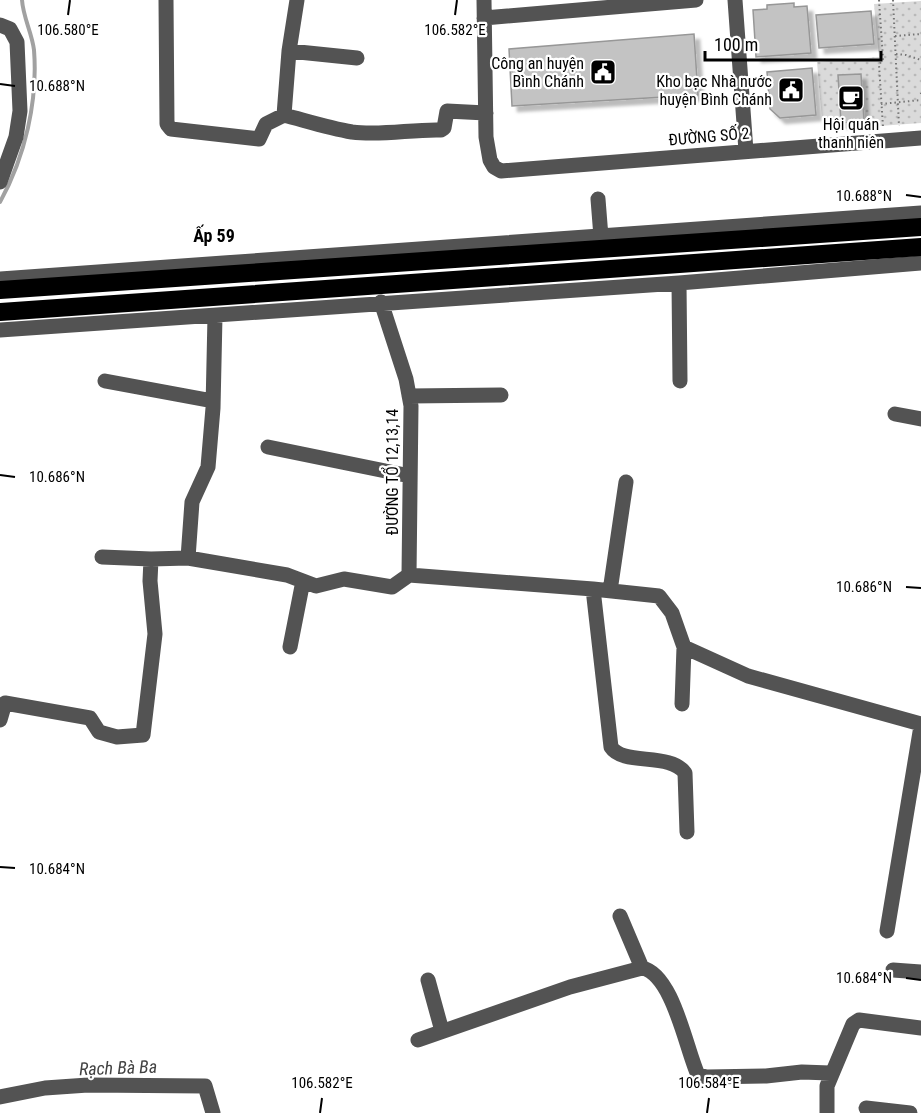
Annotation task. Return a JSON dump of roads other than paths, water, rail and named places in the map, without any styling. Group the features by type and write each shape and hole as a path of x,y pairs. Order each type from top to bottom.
{"highway":[{"path":"0,290 921,227"},
{"path":"0,312 921,247"}],"street":[{"path":"166,0 169,128 259,139 268,123 284,115 354,132 397,132 416,129 443,130 447,111 486,113 484,0"},
{"path":"284,115 289,51 297,0"},
{"path":"484,18 696,0"},
{"path":"735,0 746,151"},
{"path":"0,25 10,29 17,42 20,111 16,137 0,182"},
{"path":"289,51 357,58"},
{"name":"ĐƯỜNG SỐ 2","path":"486,113 486,137 490,160 494,167 501,171 921,138"},
{"path":"598,199 601,237"},
{"path":"0,279 921,213"},
{"path":"0,330 679,283 921,263"},
{"path":"679,283 680,381"},
{"name":"ĐƯỜNG TỔ 12,13,14","path":"381,303 406,379 411,406 410,575"},
{"path":"188,558 192,502 208,467 216,316"},
{"path":"105,381 213,401"},
{"path":"409,396 501,395"},
{"path":"895,414 921,419"},
{"path":"268,447 410,476"},
{"path":"610,591 626,482"},
{"path":"102,557 188,558 287,575 316,586 344,579 392,587 410,575 658,596 672,613 684,647 682,704"},
{"path":"0,720 5,703 90,718 99,732 117,737 143,735 155,634 150,581 151,559"},
{"path":"290,647 303,581"},
{"path":"592,589 611,747 614,751 623,754 672,763 683,770 685,773 687,832"},
{"path":"684,647 748,676 921,725 887,931"},
{"path":"620,916 642,968"},
{"path":"418,1040 579,984 642,968 654,972 660,979 677,1013 698,1075 707,1077 766,1076 802,1072 830,1073"},
{"path":"893,970 921,972"},
{"path":"428,980 442,1031"},
{"path":"827,1113 827,1086 830,1073 853,1024 859,1020 921,1028"},
{"path":"0,1097 45,1088 88,1085 205,1086 213,1113"},
{"path":"866,1108 910,1113"}],"waterway":[{"name":"Rạch Bà Ba","path":"0,202 23,148 32,109 34,50 22,0"}],"place":[{"name":"Công an huyện Bình Chánh","path":"603,72"},
{"name":"Kho bạc Nhà nước huyện Bình Chánh","path":"791,90"},
{"name":"Hội quán thanh niên","path":"851,98"}],"district":[{"name":"Ấp 59","path":"214,236"}]}
